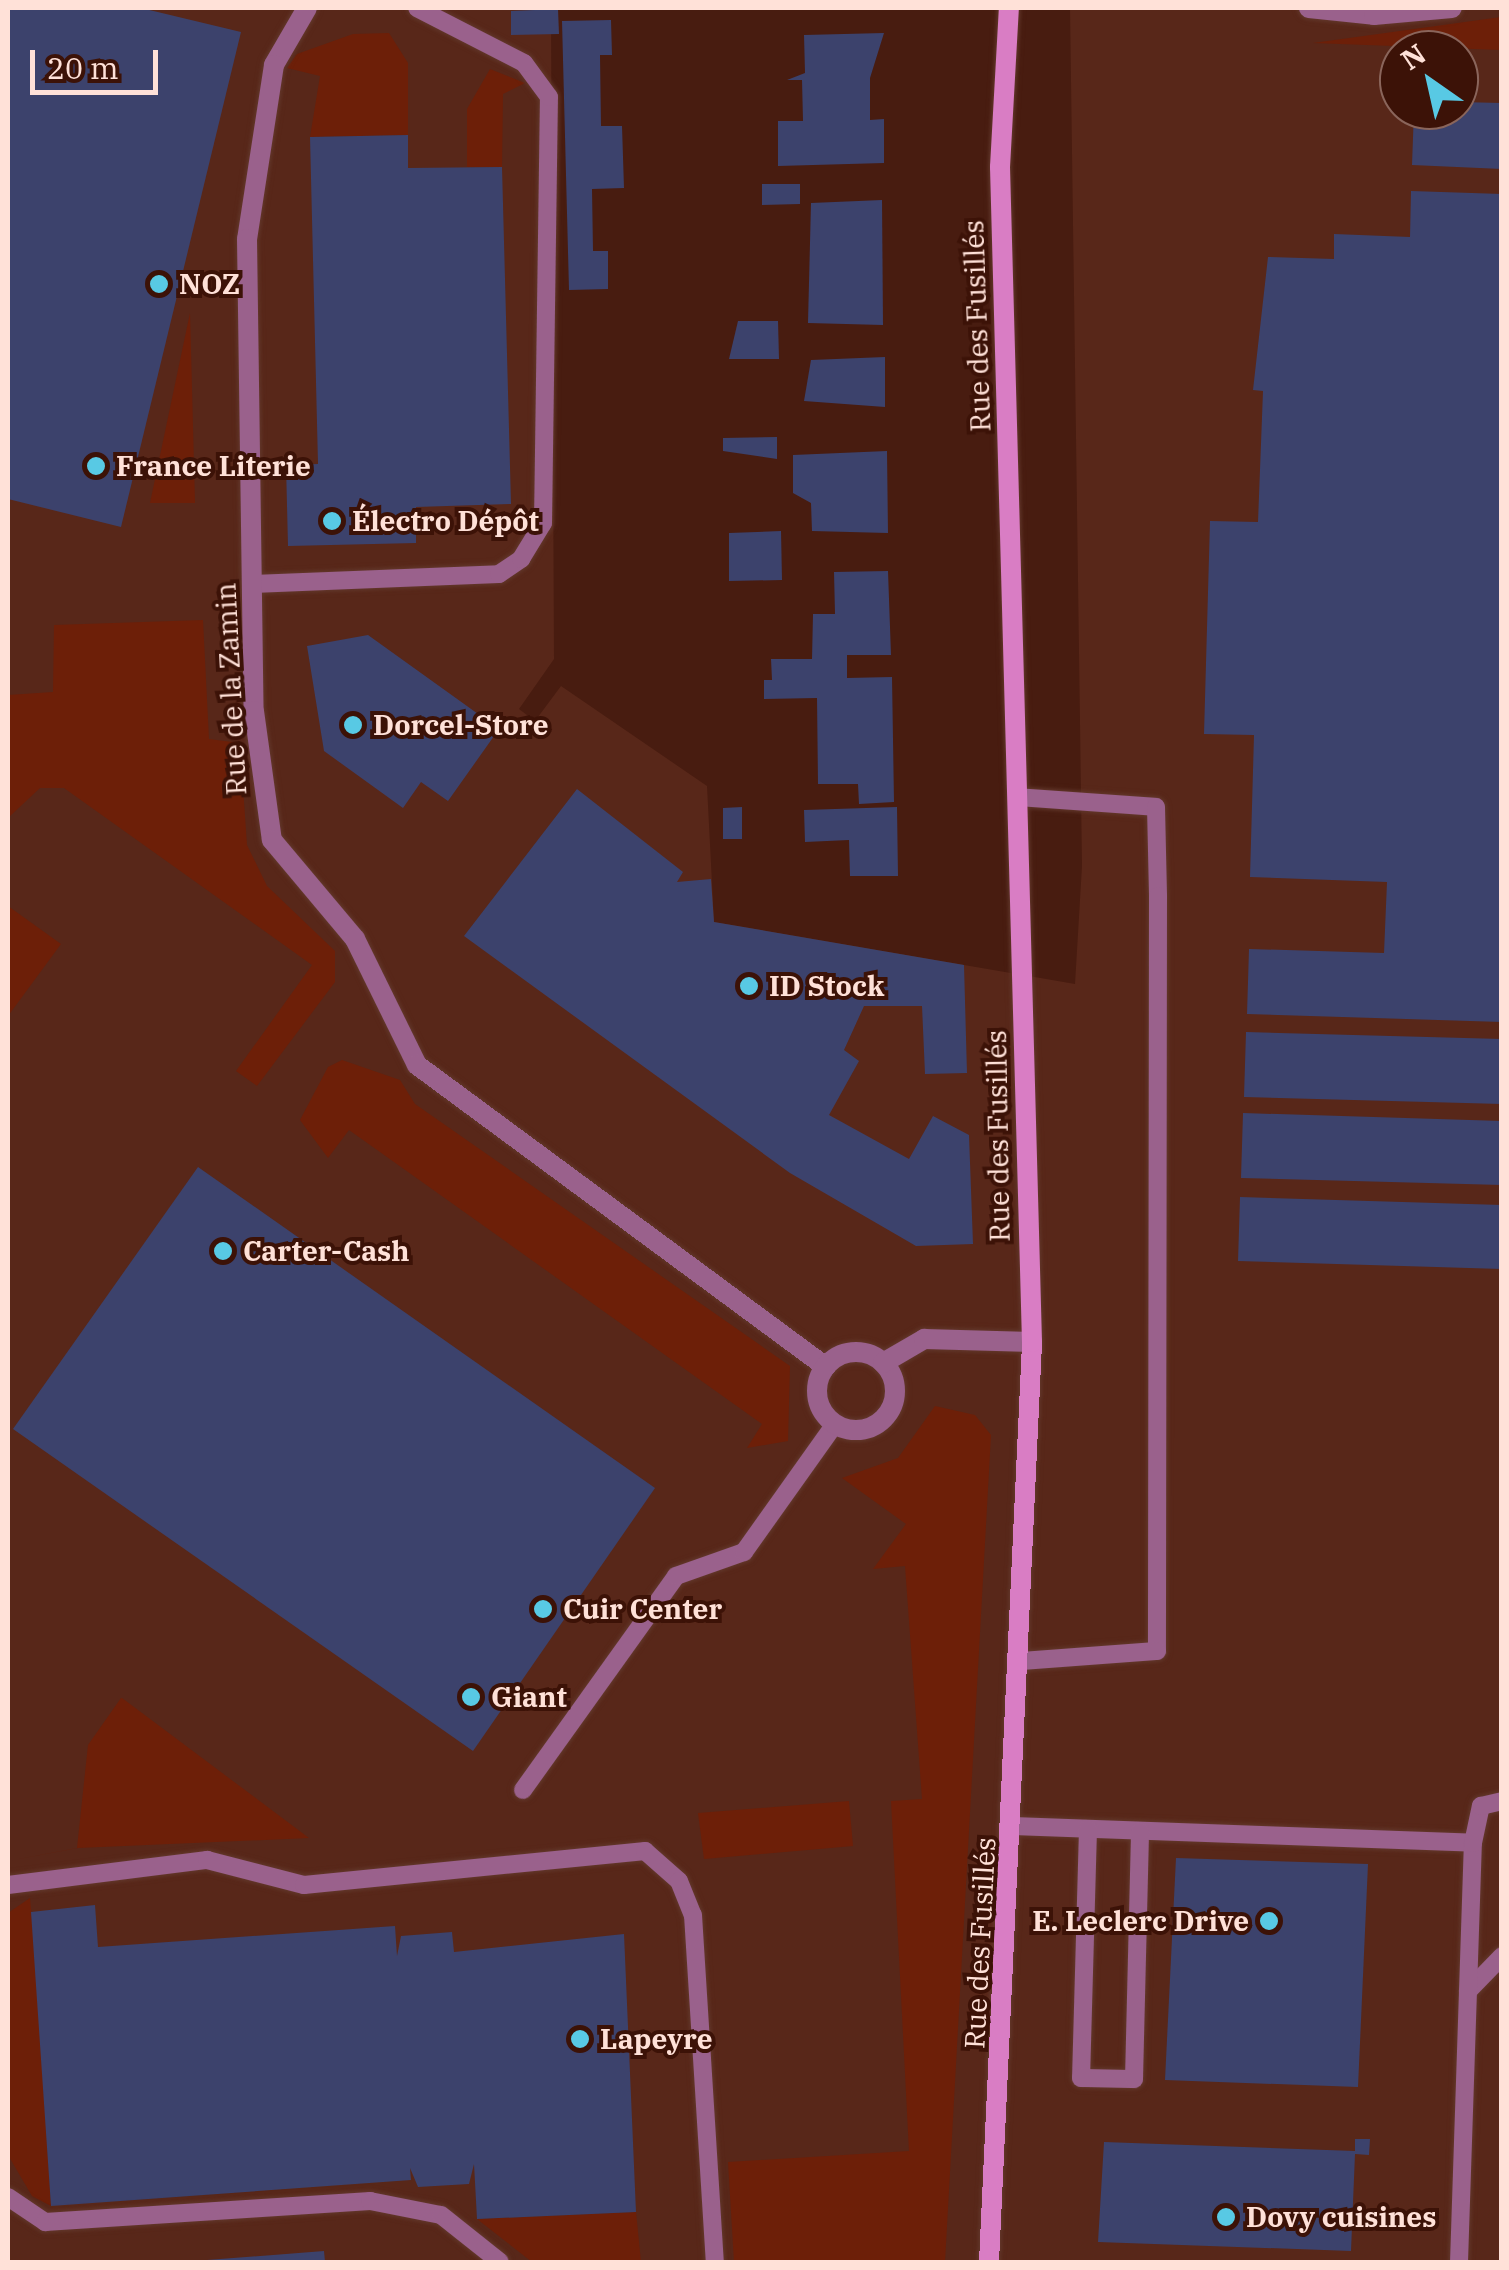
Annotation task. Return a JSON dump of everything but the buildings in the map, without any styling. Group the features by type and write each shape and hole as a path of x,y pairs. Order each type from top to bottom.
{"main road":[{"name":"Rue des Fusillés","path":"989,2262 1014,1826 1032,1342 1000,166 1008,8"}],"street":[{"path":"1308,8 1374,15 1452,8"},
{"name":"Rue de la Zamin","path":"299,9 274,64 247,240 254,711 272,840 355,939 417,1064 826,1366"},
{"path":"883,1363 894,1398 882,1420 860,1430 835,1424 817,1391 826,1366 848,1353 883,1363 924,1339 1032,1342"}],"lane":[{"path":"253,584 500,574 521,559 543,523 548,96 524,63 417,8"},
{"path":"1018,797 1156,806 1158,896 1157,1651 1020,1661"},
{"path":"523,1790 676,1576 744,1552 835,1424"},
{"path":"1459,2262 1473,1843 1480,1806 1502,1801"},
{"path":"1014,1826 1473,1843"},
{"path":"1088,1829 1081,2078 1134,2079 1140,1831"},
{"path":"8,1884 207,1860 304,1886 645,1851 679,1880 693,1916 715,2262"},
{"path":"1468,1991 1502,1956"},
{"path":"8,2197 45,2222 370,2201 442,2214 500,2262"}],"shaded area":[{"path":"8,8 551,8 554,659 519,709 535,721 561,686 707,786 714,922 1075,984 1082,866 1070,8 1501,8 1501,2262 8,2262"},
{"path":"1501,17 1501,50 1479,49 1479,30 1407,30"},
{"path":"389,33 408,63 408,135 310,137 320,76 287,68 297,54 353,34"},
{"path":"1379,34 1379,45 1313,43"},
{"path":"490,69 525,83 503,94 502,167 467,167 467,109"},
{"path":"190,313 195,503 150,503"},
{"path":"203,620 209,739 240,743 247,845 267,886 335,951 335,982 257,1086 236,1071 312,965 64,788 40,788 8,818 8,695 53,692 54,625"},
{"path":"8,906 61,944 8,1016"},
{"path":"342,1060 400,1080 415,1104 790,1366 788,1441 747,1448 762,1424 349,1130 328,1158 300,1120 328,1067"},
{"path":"935,1406 975,1415 991,1435 945,2262 734,2262 728,2162 909,2151 891,1801 922,1799 905,1566 873,1569 906,1524 842,1478 898,1458"},
{"path":"121,1698 309,1838 78,1848 8,1861 77,1848 88,1745"},
{"path":"849,1801 853,1846 704,1859 698,1813"},
{"path":"30,1898 51,2206 32,2196 8,2155 8,1913"},
{"path":"636,2212 641,2262 532,2262 477,2219"}],"place":[{"name":"NOZ","path":"159,284"},
{"name":"France Literie","path":"96,466"},
{"name":"Électro Dépôt","path":"332,521"},
{"name":"Dorcel-Store","path":"353,725"},
{"name":"ID Stock","path":"749,986"},
{"name":"Carter-Cash","path":"223,1251"},
{"name":"Cuir Center","path":"543,1609"},
{"name":"Giant","path":"471,1697"},
{"name":"E. Leclerc Drive","path":"1269,1921"},
{"name":"Lapeyre","path":"580,2039"},
{"name":"Dovy cuisines","path":"1226,2217"}]}
